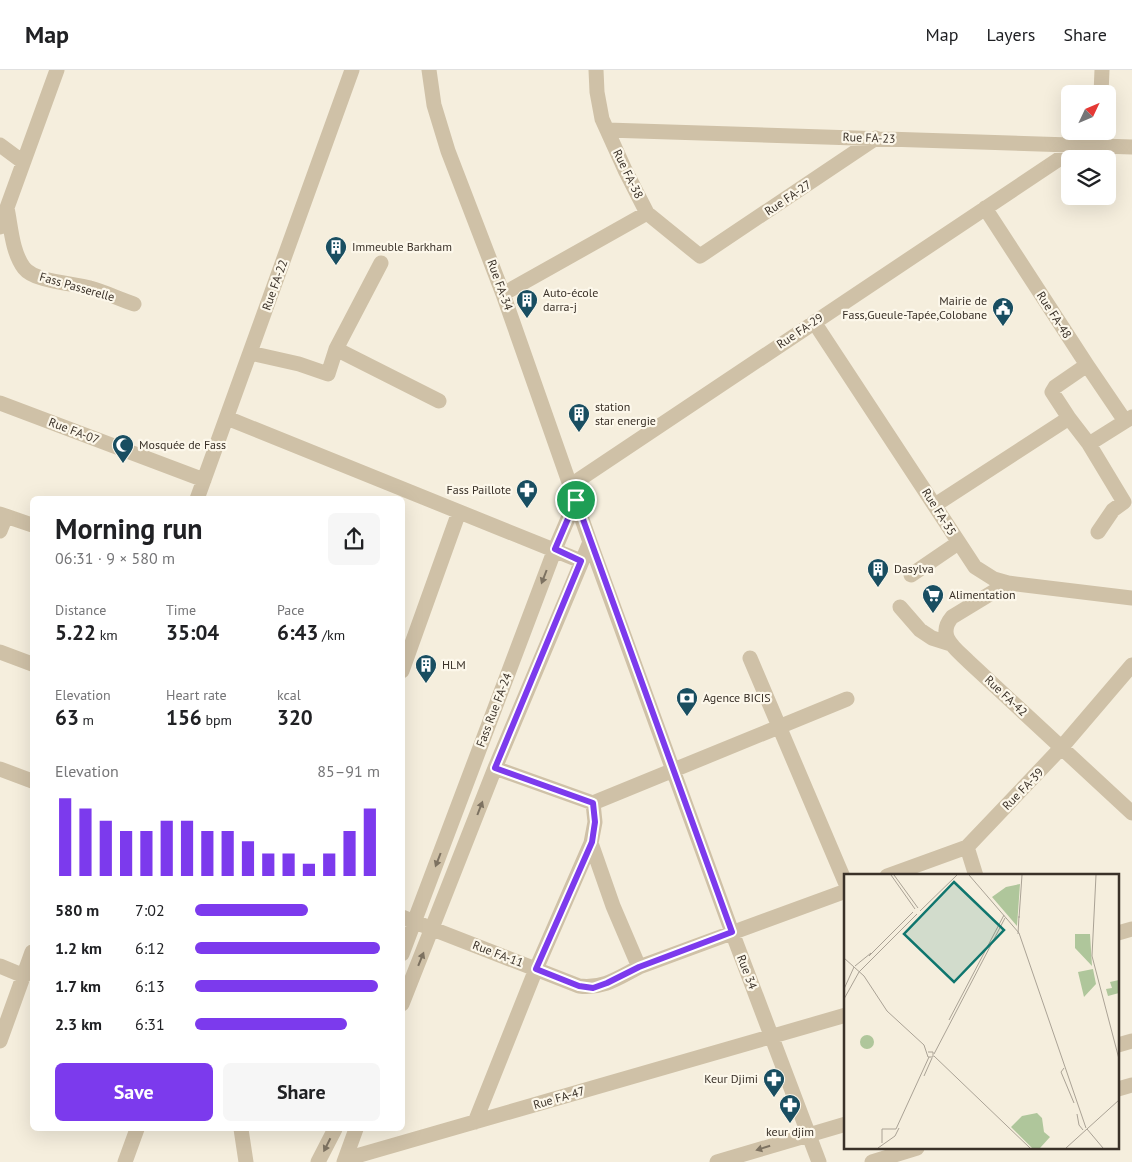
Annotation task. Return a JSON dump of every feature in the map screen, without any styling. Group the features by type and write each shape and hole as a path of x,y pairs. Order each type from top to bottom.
{"street":[{"path":"0,227 6,198 23,162 57,70"},
{"name":"Rue FA-22","path":"198,496 352,70"},
{"name":"Rue FA-34","path":"429,70 434,105 448,151 503,294 576,500"},
{"name":"Rue FA-38","path":"596,70 598,106 606,130 648,213 700,256"},
{"path":"1101,85 1102,70"},
{"name":"Rue FA-23","path":"606,130 1080,144 1093,140"},
{"name":"Rue FA-27","path":"700,256 876,138"},
{"name":"Rue FA-23","path":"1107,140 1132,147"},
{"name":"Rue FA-29","path":"571,485 1080,144"},
{"path":"0,145 23,162"},
{"name":"Fass Passerelle","path":"6,198 14,244 20,262 26,270 38,276 65,284 89,288 134,304"},
{"name":"Rue FA-48","path":"985,208 1087,365 1129,419"},
{"path":"503,294 648,213"},
{"path":"250,353 299,364 328,374 336,349 381,262"},
{"name":"Rue FA-35","path":"814,322 974,567 994,579 1008,583 1132,598"},
{"path":"336,349 439,402"},
{"path":"1087,365 1053,389 1052,392 1128,501 1113,510 1098,532"},
{"name":"Rue FA-07","path":"0,403 204,480"},
{"path":"227,418 581,561"},
{"path":"935,505 1069,418"},
{"path":"1089,444 1129,419"},
{"name":"Rue 34","path":"576,500 732,932 819,1162"},
{"name":"Fass Rue FA-24","path":"405,939 409,919 576,500"},
{"path":"405,662 459,512"},
{"path":"0,531 3,515 30,524"},
{"path":"405,997 495,768 590,542"},
{"path":"911,575 958,543"},
{"path":"951,644 946,636 947,623 1008,583"},
{"path":"900,608 920,630 932,638 951,644"},
{"name":"Rue FA-42","path":"951,644 1132,813"},
{"path":"0,652 30,663"},
{"path":"750,658 844,879"},
{"name":"Rue FA-39","path":"892,874 966,847 1061,748 1132,665"},
{"path":"495,768 593,803 847,699"},
{"path":"0,769 30,780"},
{"path":"475,1122 536,969 592,842 595,822 593,803"},
{"path":"592,842 613,906 639,967"},
{"path":"966,847 975,874"},
{"path":"732,932 844,892"},
{"name":"Rue FA-11","path":"409,919 579,986 593,988 639,967 732,932"},
{"path":"0,1041 30,958"},
{"path":"0,966 24,976"},
{"name":"Rue FA-47","path":"345,1160 844,1016"},
{"path":"1120,1044 1132,1040"},
{"path":"717,1162 844,1125"},
{"path":"125,1162 136,1131"},
{"path":"241,1131 246,1162"},
{"path":"318,1162 334,1131"},
{"path":"345,1160 355,1131"},
{"path":"872,1162 911,1150"}],"place":[{"name":"Immeuble Barkham","path":"336,266"},
{"name":"Auto-école darra-j","path":"527,319"},
{"name":"Mairie de Fass,Gueule-Tapée,Colobane","path":"1003,327"},
{"name":"station star energie","path":"579,433"},
{"name":"Mosquée de Fass","path":"123,464"},
{"name":"Fass Paillote","path":"527,509"},
{"name":"Dasylva","path":"878,588"},
{"name":"Alimentation","path":"933,614"},
{"name":"HLM","path":"426,684"},
{"name":"Agence BICIS","path":"687,717"},
{"name":"Keur Djimi","path":"774,1098"},
{"name":"keur djim","path":"790,1124"}],"route":[{"path":"576,500 732,932 639,967 593,988 579,986 536,969 592,842 595,822 593,803 495,768 581,561 555,549 576,500"}]}
